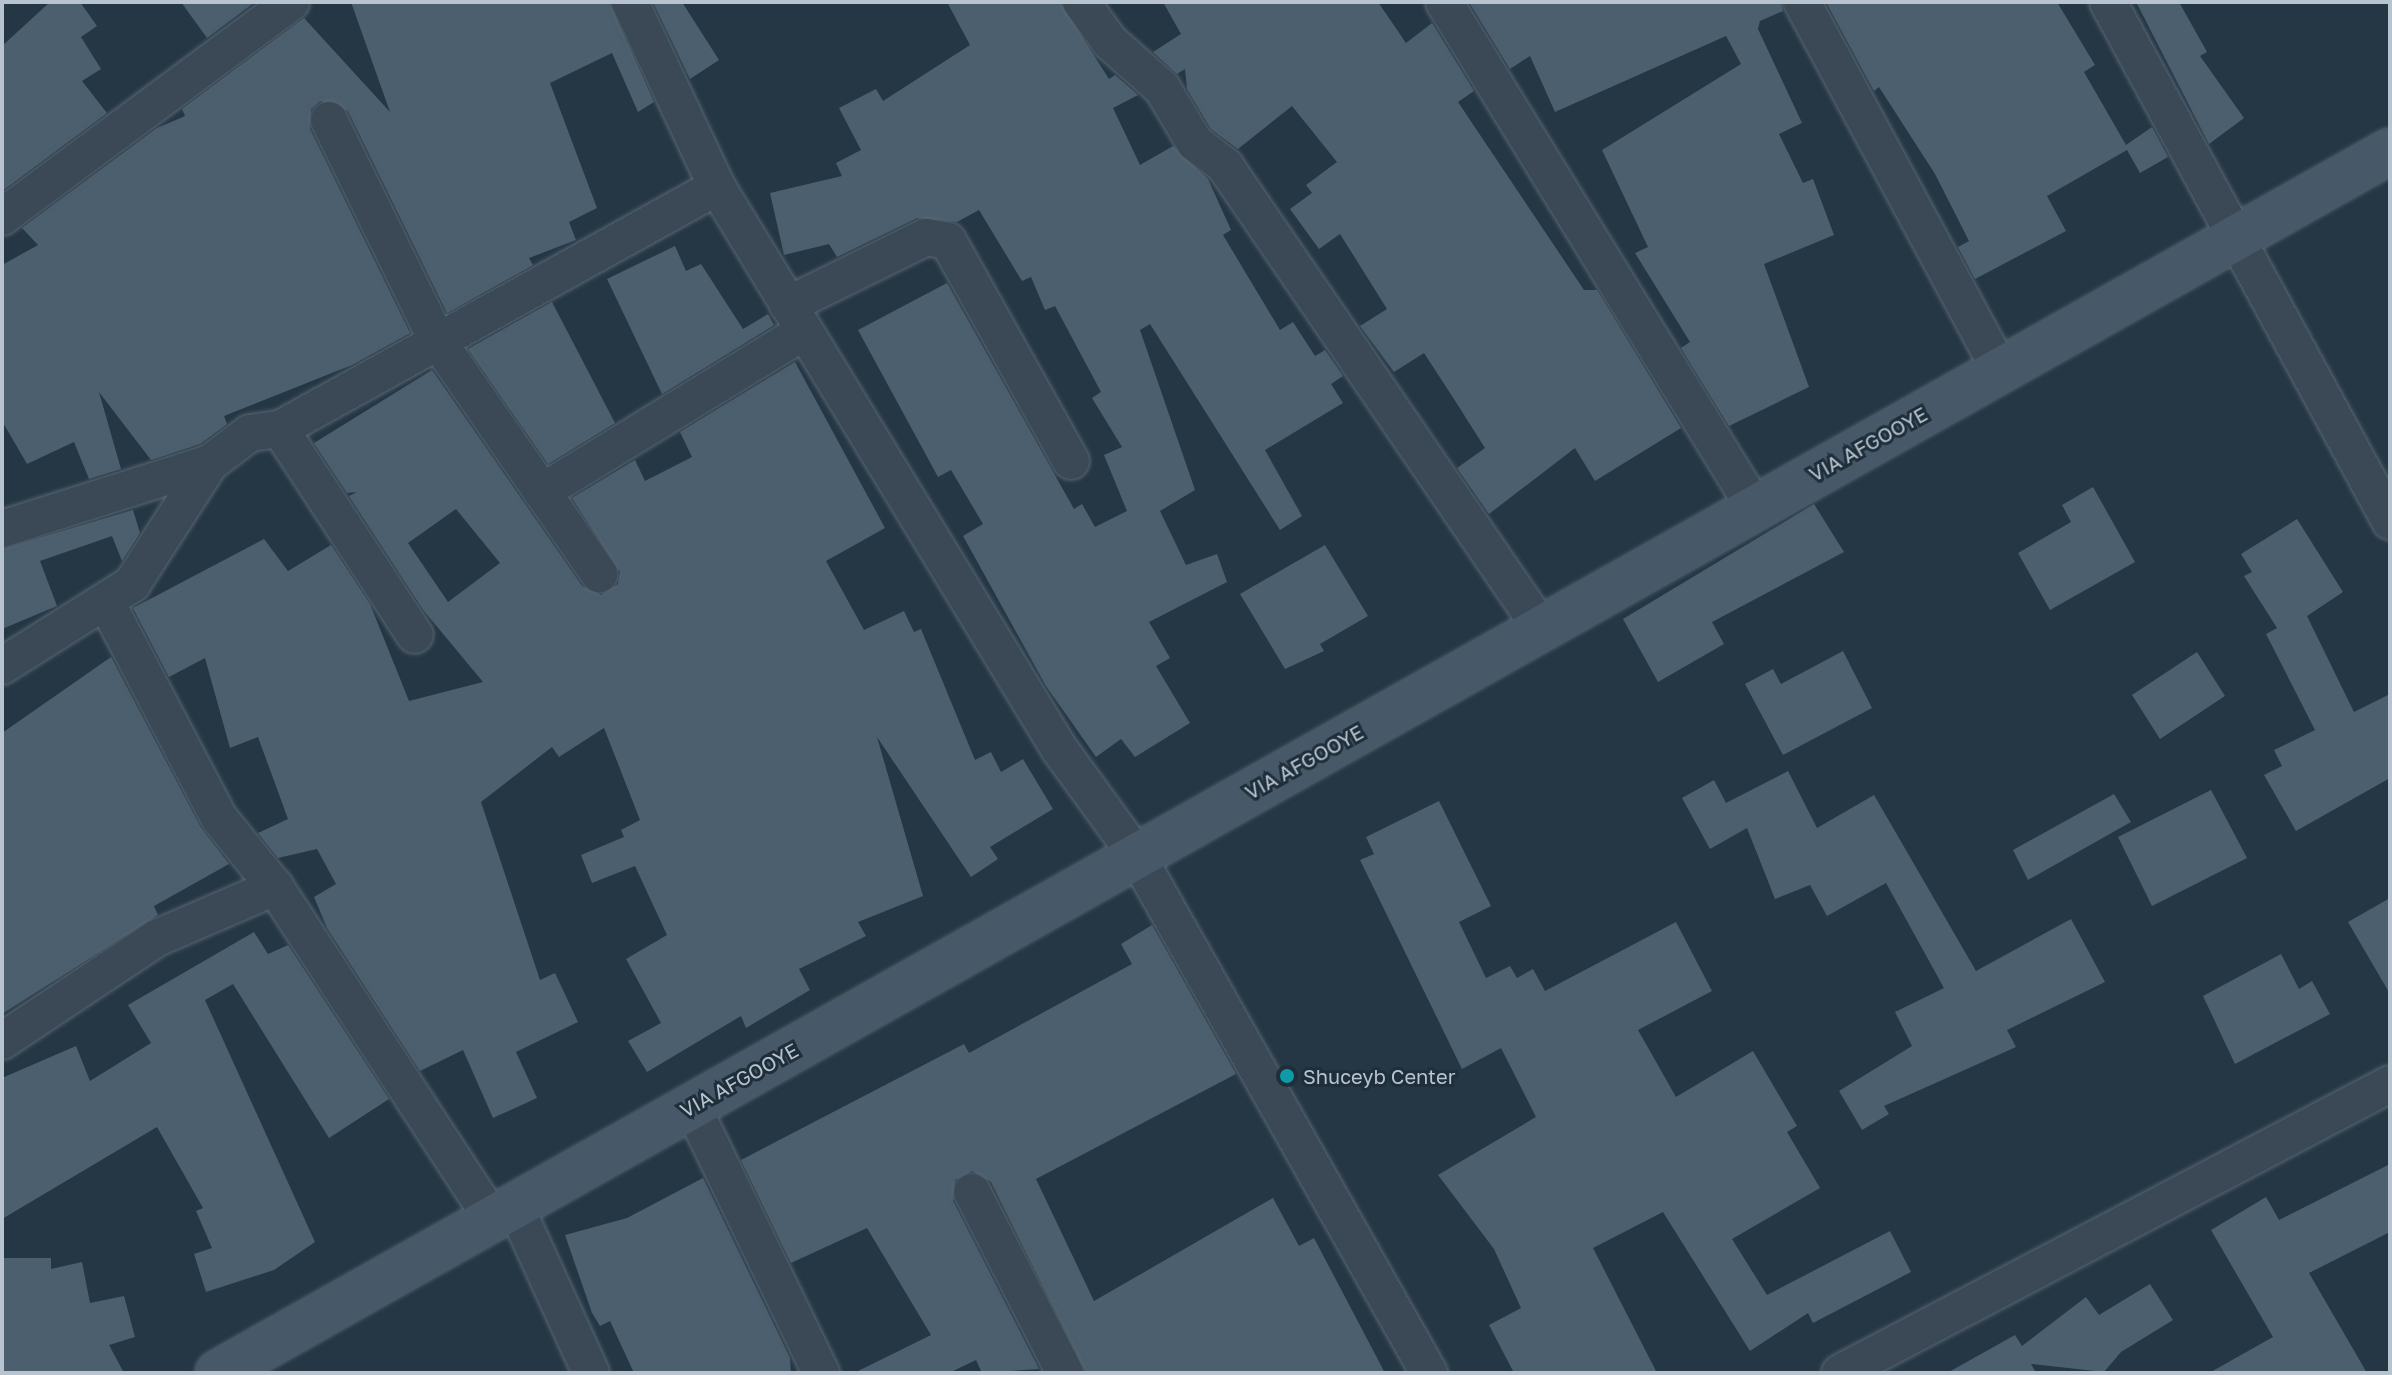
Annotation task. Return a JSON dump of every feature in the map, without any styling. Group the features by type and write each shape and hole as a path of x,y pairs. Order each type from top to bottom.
{"main road":[{"name":"VIA AFGOOYE","path":"224,1371 2390,151"}],"street":[{"path":"2,217 291,2"},
{"path":"630,2 717,187 1060,750 1137,856 1429,1373"},
{"path":"1081,2 1110,42 1162,88 1195,143 1225,166 1541,628"},
{"path":"1444,2 1755,508"},
{"path":"1802,2 2000,370"},
{"path":"2108,2 2390,521"},
{"path":"329,120 437,340 599,574"},
{"path":"2,529 210,463 250,433 280,429 717,187"},
{"path":"542,492 796,318 926,237 948,241 1071,461"},
{"path":"280,429 415,635"},
{"path":"2,666 108,606 132,584 210,463"},
{"path":"108,606 219,818 275,887 504,1212 591,1373"},
{"path":"2,1041 147,944 275,887"},
{"path":"1840,1373 2390,1084"},
{"path":"692,1106 821,1373"},
{"path":"972,1192 1065,1373"}],"building":[{"path":"50,2 80,2 97,26 81,37 101,69 82,81 107,113 2,191 2,46"},
{"path":"181,2 255,2 207,38"},
{"path":"351,2 609,2 654,102 638,112 612,53 550,83 597,208 569,222 576,240 529,258 533,265 447,313 348,111 320,101 311,109 310,129 410,333 352,365 224,416 227,424 200,444 151,460 99,392 121,469 89,479 74,442 27,464 2,421 2,265 38,245 22,228 157,128 185,116 182,109 304,18 390,112"},
{"path":"653,2 682,2 719,60 690,79"},
{"path":"947,2 1060,2 1109,79 1115,75 1138,95 1113,108 1140,165 1173,146 1208,179 1231,230 1223,235 1280,330 1293,322 1315,356 1325,350 1343,376 1331,384 1343,403 1265,450 1302,516 1280,530 1150,324 1140,330 1195,490 1160,511 1186,565 1217,554 1227,582 1149,622 1170,658 1156,666 1190,723 1135,757 1121,739 1096,757 1046,686 963,536 983,524 951,470 938,477 858,330 947,283 1074,509 1082,504 1095,527 1127,511 1104,455 1122,447 1092,398 1101,392 1055,306 1045,310 1031,277 1022,281 979,210 957,222 917,218 837,257 829,244 784,255 770,193 842,176 836,163 861,150 839,108 876,89 883,101 970,45"},
{"path":"1163,2 1378,2 1406,43 1432,23 1474,91 1458,102 1584,290 1597,290 1681,428 1595,481 1575,448 1489,514 1457,468 1485,448 1424,353 1394,372 1360,326 1387,309 1340,234 1319,249 1290,209 1312,193 1306,185 1337,162 1292,106 1238,149 1211,129 1187,89 1185,69 1177,74 1153,52 1181,34"},
{"path":"1469,2 1781,2 1783,11 1760,21 1758,29 1802,123 1779,134 1803,183 1813,179 1834,235 1764,264 1809,387 1729,426 1681,348 1690,342 1635,253 1648,247 1602,150 1741,64 1726,36 1555,112 1530,56 1510,69"},
{"path":"1826,2 2057,2 2095,65 2084,72 2126,145 2152,127 2168,157 2140,173 2127,150 2047,196 2066,231 1975,279 1958,247 1969,241 1935,174 1879,87 1874,91"},
{"path":"2136,2 2179,2 2207,52 2200,56 2244,118 2209,144"},
{"path":"675,246 686,271 701,264 743,329 768,314 774,325 662,394 607,279"},
{"path":"552,302 615,423 548,464 468,349"},
{"path":"795,362 885,528 826,561 864,630 904,611 914,632 921,629 975,760 991,752 1001,772 1023,759 1053,809 990,847 998,859 971,877 877,737 923,896 858,922 866,936 799,969 810,990 746,1028 741,1016 647,1072 628,1041 661,1023 626,959 667,935 635,866 592,883 581,855 624,837 621,830 640,820 604,728 559,757 552,747 481,802 540,980 555,973 578,1022 516,1052 537,1098 493,1118 463,1050 420,1071 327,928 314,897 336,884 317,849 278,858 258,833 288,819 258,737 230,748 205,658 169,677 133,608 264,539 288,571 331,545 370,604 409,701 483,682 424,611 349,496 357,492 347,493 314,443 432,370 582,586 601,595 618,584 620,572 572,498 635,460 645,481 692,457 680,432","holes":["456,509 500,563 448,602 408,543"]},
{"path":"2093,487 2135,562 2050,610 2018,553 2071,522 2062,505"},
{"path":"1814,504 1844,552 1712,622 1724,644 1658,682 1623,619"},
{"path":"133,510 140,533 122,561 112,536 40,561 57,606 2,629 2,549"},
{"path":"2297,519 2343,592 2307,616 2354,712 2390,694 2390,778 2296,831 2264,775 2282,766 2274,750 2315,730 2266,634 2277,628 2244,576 2252,572 2241,554"},
{"path":"1325,545 1368,616 1320,644 1324,651 1285,669 1240,594"},
{"path":"1843,651 1872,708 1783,755 1745,684 1773,669 1781,684"},
{"path":"2197,652 2225,696 2160,739 2132,695"},
{"path":"111,657 201,828 229,864 154,906 158,915 2,1014 2,733"},
{"path":"1788,771 1817,828 1874,795 1976,971 2071,919 2105,982 2007,1030 2016,1047 1884,1106 1889,1114 1862,1130 1839,1091 1912,1046 1895,1012 1944,988 1886,883 1827,916 1810,885 1775,899 1747,828 1710,849 1682,798 1714,780 1726,803"},
{"path":"2211,790 2247,858 2152,906 2118,837"},
{"path":"2114,794 2131,822 2028,880 2013,850"},
{"path":"1439,801 1491,906 1459,922 1486,978 1510,966 1517,978 1533,969 1545,991 1676,922 1712,991 1638,1030 1676,1097 1753,1051 1797,1126 1787,1132 1820,1188 1732,1239 1767,1295 1890,1231 1911,1272 1813,1323 1808,1313 1750,1351 1663,1212 1593,1248 1657,1373 1514,1373 1489,1325 1521,1308 1494,1249 1438,1175 1536,1117 1501,1048 1462,1069 1360,860 1374,854 1366,837"},
{"path":"2390,898 2390,994 2348,922"},
{"path":"1152,925 1236,1074 1036,1179 1094,1301 1273,1198 1299,1246 1314,1238 1385,1373 1086,1373 991,1182 972,1171 955,1180 953,1201 1039,1369 982,1373 976,1360 949,1373 854,1373 931,1335 867,1228 791,1263 741,1160 964,1044 969,1053 1132,964 1121,944"},
{"path":"254,932 268,954 288,945 389,1099 329,1138 233,984 205,1000 315,1242 274,1270 206,1292 194,1254 212,1248 196,1211 203,1208 157,1127 2,1219 2,1078 76,1046 90,1081 151,1043 128,1005"},
{"path":"2281,954 2299,989 2312,981 2330,1014 2235,1064 2203,996"},
{"path":"2390,1164 2390,1232 2309,1273 2367,1373 2209,1373 2273,1337 2211,1230 2266,1197 2279,1220"},
{"path":"703,1178 790,1358 791,1373 634,1373 610,1321 600,1326 592,1313 565,1235 627,1218"},
{"path":"2,1258 51,1258 51,1269 82,1262 90,1303 124,1296 135,1337 109,1345 124,1373 2,1373"},
{"path":"2150,1284 2173,1320 2121,1352 2104,1372 2031,1364 2036,1373 1947,1373 2015,1335 2022,1346 2086,1297 2099,1315"}],"place":[{"name":"Shuceyb Center","path":"1287,1076"}]}
